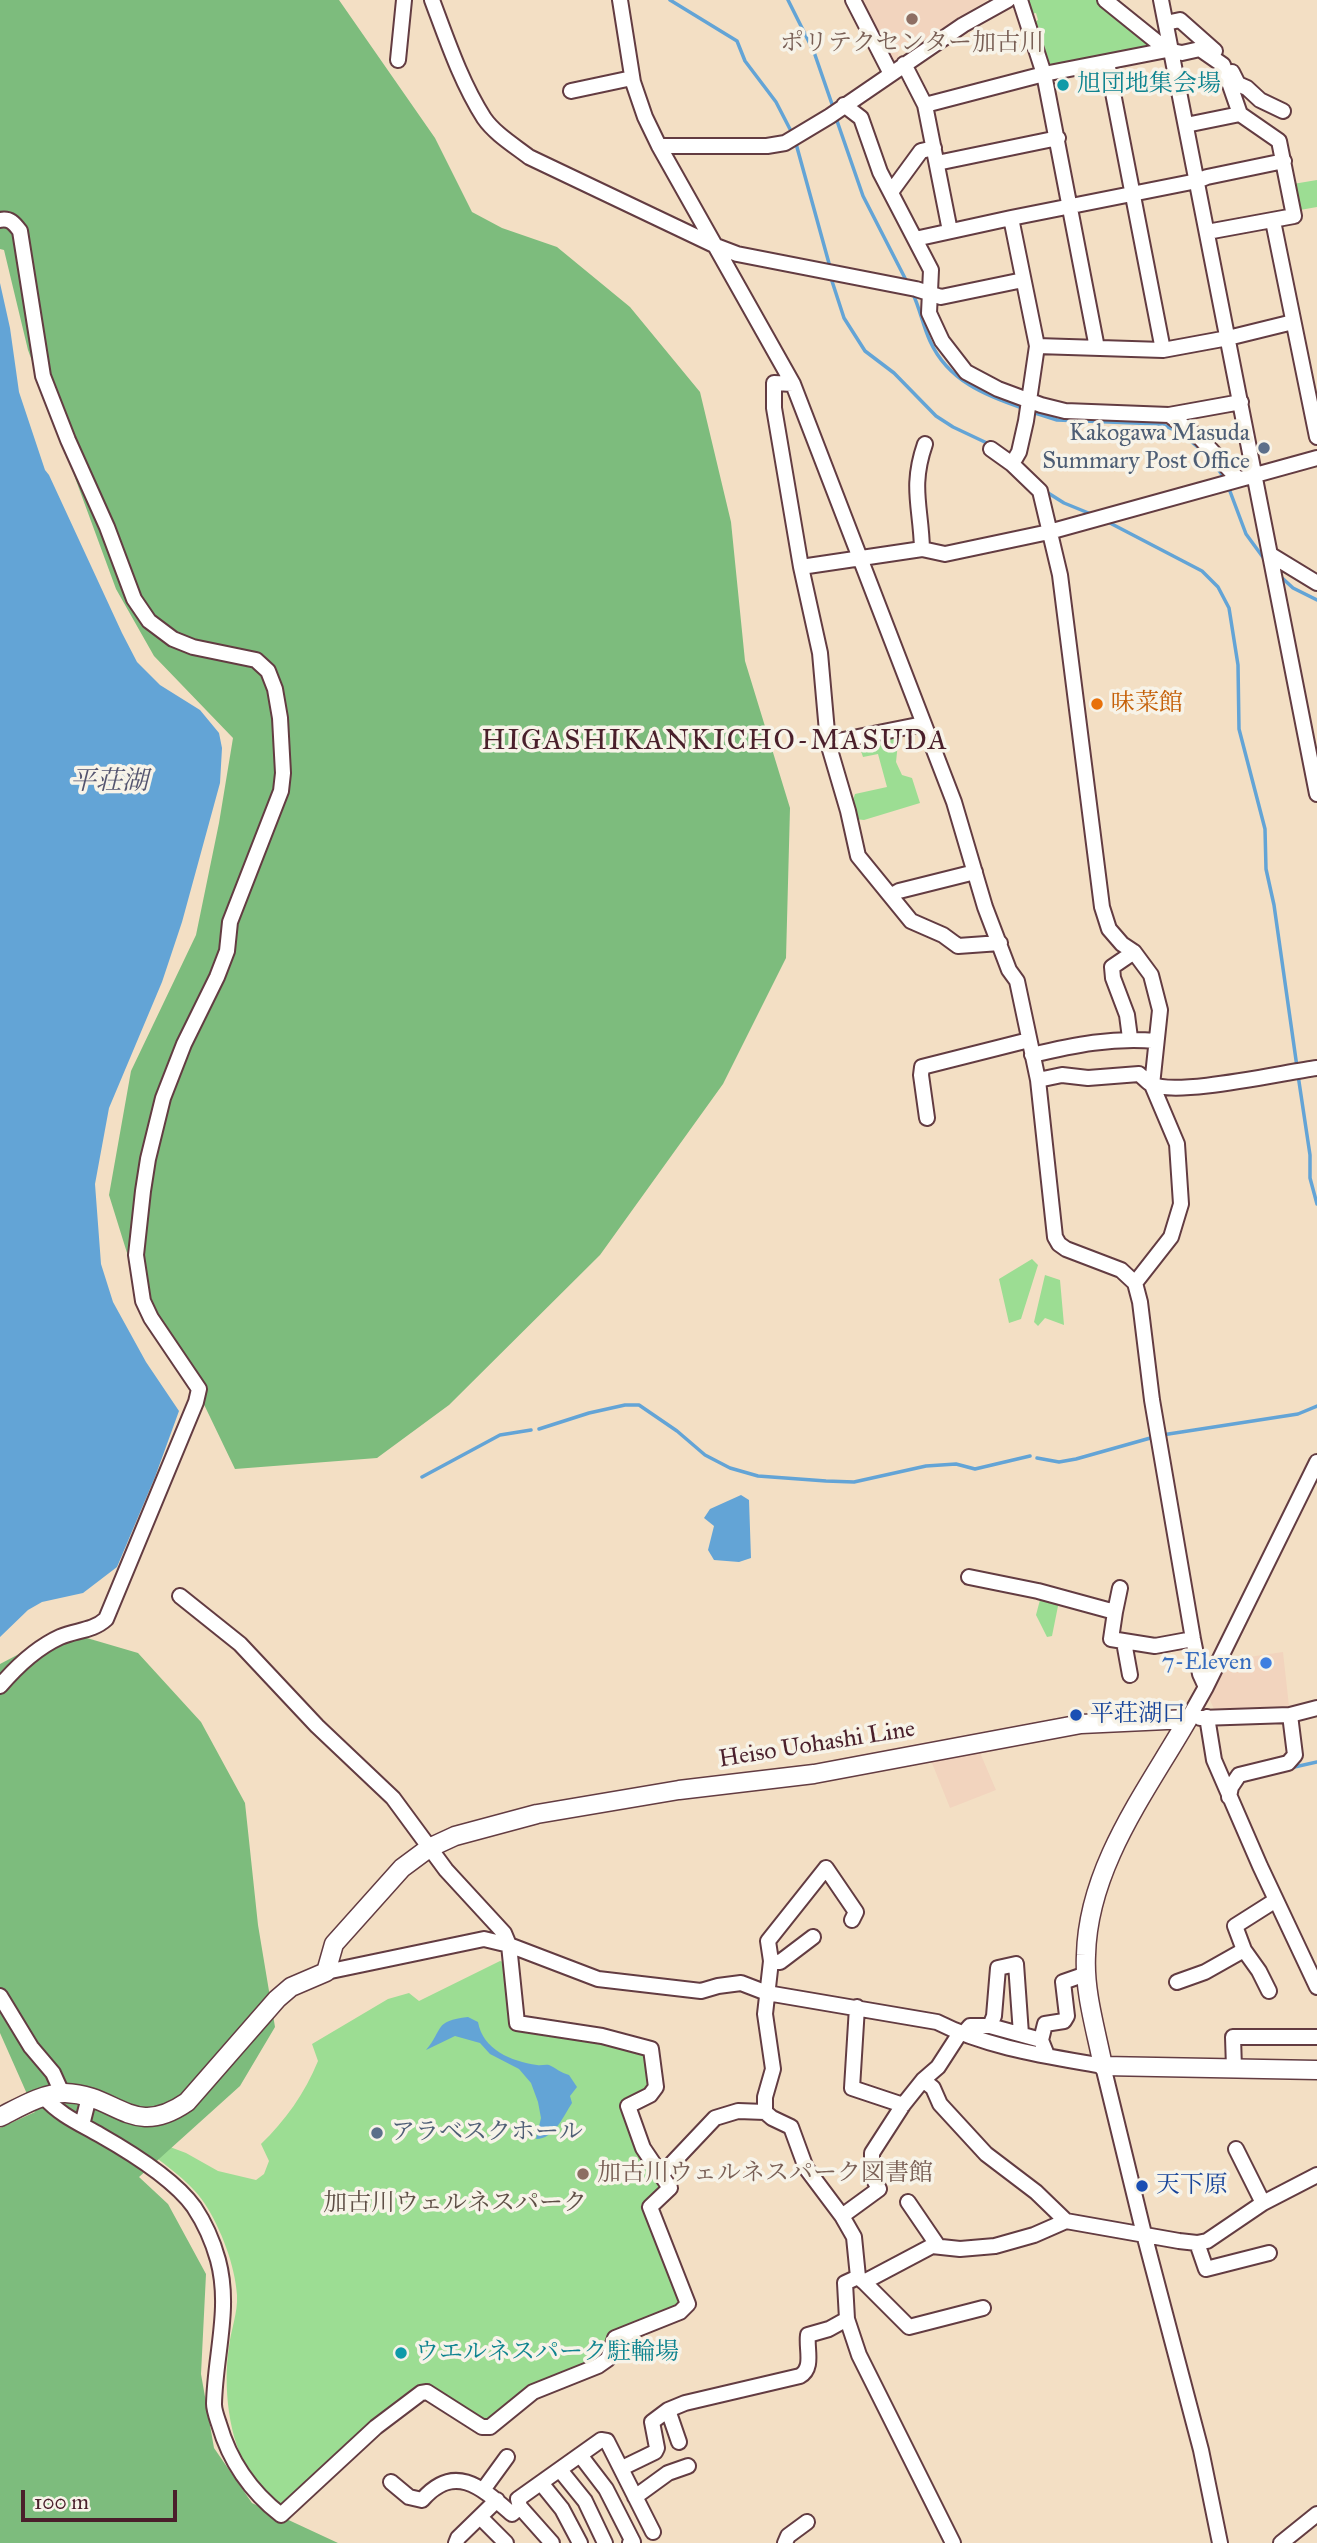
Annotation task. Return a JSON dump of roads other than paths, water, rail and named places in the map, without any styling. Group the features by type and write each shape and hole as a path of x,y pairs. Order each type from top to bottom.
{"main road":[{"name":"Heiso Uohashi Line","path":"326,1972 329,1953 334,1944 402,1868 429,1848 455,1836 511,1819 647,1795 814,1774 1081,1724 1188,1718"},
{"path":"1188,1718 1109,1856 1090,1913 1086,1973 1103,2066 1317,2070"},
{"path":"0,2117 44,2097 62,2093 89,2097 130,2115 161,2117 187,2102 276,1999 291,1987 326,1972"}],"street":[{"path":"398,61 404,0"},
{"path":"432,0 459,71 485,120 506,139 529,157 716,246 737,254 941,297 1023,280"},
{"path":"620,0 632,78 645,117 793,384 954,802 985,907 1009,970 1017,982 1038,1080 1055,1237 1066,1249 1121,1270 1135,1283 1193,1639 1200,1674 1206,1687"},
{"path":"853,0 891,74"},
{"path":"659,146 767,146 785,142 830,116 971,20 1008,0"},
{"path":"1020,0 1044,74 1097,348"},
{"path":"1104,0 1169,51"},
{"path":"1161,0 1317,794"},
{"path":"1166,23 1180,20 1227,60 1238,84 1283,111"},
{"path":"925,105 1044,74 1169,51 1200,49 1223,65 1240,114 1279,141 1294,216 1206,232"},
{"path":"1107,62 1163,350"},
{"path":"904,64 925,105 950,230"},
{"path":"570,91 632,78"},
{"path":"844,105 861,118 880,172 931,270 917,290"},
{"path":"1186,125 1240,114"},
{"path":"937,163 1058,138"},
{"path":"891,192 921,151 934,148"},
{"path":"915,240 950,230 1197,181 1283,161"},
{"path":"1011,218 1037,346 1015,460"},
{"path":"0,220 14,222 20,231 43,376 107,527 134,599 149,621 173,639 193,647 256,660 268,671 275,689 284,772 281,791 230,922 227,951 184,1044 163,1098 143,1191 136,1255 143,1301 151,1318 199,1389 197,1402 106,1619 94,1628 61,1636 29,1656 0,1686"},
{"path":"1273,221 1317,437"},
{"path":"917,290 942,341 966,372 1027,407 1169,415 1241,402"},
{"path":"1037,346 1163,350 1293,322"},
{"path":"793,384 775,383 774,408 820,653 828,744 858,856 911,922 943,935 958,946 1000,943"},
{"path":"1169,415 1200,438 1238,479"},
{"path":"922,550 916,483 917,466 925,444"},
{"path":"991,449 1015,460 1040,491 1060,575 1102,907 1109,929 1133,952 1151,975 1160,1010 1152,1085"},
{"path":"802,567 922,550 945,554 1049,532 1317,458"},
{"path":"1271,557 1317,583"},
{"path":"828,744 923,724"},
{"path":"892,895 975,872"},
{"path":"1130,1038 1127,1015 1113,978 1112,967 1133,952"},
{"path":"927,1118 922,1067 1031,1048 1084,1042 1130,1038 1156,1041"},
{"path":"1152,1085 1170,1088 1193,1087 1312,1068"},
{"path":"1038,1080 1062,1074 1088,1078 1139,1074 1152,1085 1177,1144 1181,1204 1171,1237 1135,1283"},
{"path":"1188,1718 1206,1687 1317,1462"},
{"path":"977,1575 1115,1612"},
{"path":"1120,1588 1111,1639 1155,1646 1193,1639"},
{"path":"44,2097 64,2116 160,2176 194,2206 217,2258 224,2300 214,2406 226,2448 239,2471 260,2499 281,2515 376,2427 421,2393 427,2392 482,2427 489,2427 533,2392 598,2366 608,2358 615,2338 680,2312 688,2304 650,2207 670,2188 643,2148 628,2106 650,2095 656,2088 651,2049 602,2036 517,2023 509,1945 504,1934 429,1848 393,1798 317,1726 240,1644 180,1596"},
{"path":"1124,1642 1130,1675"},
{"path":"1188,1718 1290,1715 1317,1709"},
{"path":"1229,1797 1231,1787 1239,1775 1288,1763 1295,1755 1290,1715"},
{"path":"1207,1717 1214,1760 1229,1797 1317,1987"},
{"path":"765,2112 765,2097 774,2069 765,2014 771,1961 768,1941 826,1868 856,1912 852,1920"},
{"path":"1269,1991 1244,1950 1236,1926 1276,1900"},
{"path":"771,1961 780,1962 813,1937"},
{"path":"326,1972 485,1939 509,1945 598,1979 701,1991 741,1983 766,1993 937,2022 983,2041 1103,2066 1143,2234 1201,2450 1220,2543"},
{"path":"1177,1982 1205,1972 1244,1950"},
{"path":"990,2026 994,2016 998,1968 1016,1964 1021,2034"},
{"path":"1047,2056 1041,2040 1045,2024 1064,2021 1067,2016 1063,1982 1086,1973"},
{"path":"0,1996 31,2047 53,2073 62,2093"},
{"path":"857,2007 852,2088 903,2105"},
{"path":"842,2216 879,2189 872,2176 872,2153 903,2105 923,2080 938,2067 961,2034 970,2026 990,2026 1041,2040"},
{"path":"1234,2068 1233,2037 1317,2037"},
{"path":"923,2080 933,2088 940,2104 986,2154 1036,2192 1066,2221"},
{"path":"82,2125 89,2097"},
{"path":"662,2174 715,2118 738,2112 765,2112 791,2127 806,2168 842,2216 854,2237 861,2279 909,2327 983,2308"},
{"path":"1236,2149 1263,2203"},
{"path":"953,2543 859,2355 847,2319 845,2283 861,2279 932,2246 960,2249 995,2246 1034,2235 1066,2221 1196,2243 1207,2241 1263,2203 1317,2175"},
{"path":"908,2202 938,2246"},
{"path":"1196,2243 1206,2269 1269,2253"},
{"path":"622,2468 654,2452 657,2448 652,2423 668,2410 685,2403 806,2373 808,2335 847,2319"},
{"path":"668,2410 679,2442"},
{"path":"569,2524 550,2540 520,2507 518,2499 601,2440 607,2441 622,2468 655,2538 632,2542 607,2489 580,2455"},
{"path":"483,2490 507,2458"},
{"path":"635,2497 668,2473 688,2466"},
{"path":"560,2470 585,2501 605,2543"},
{"path":"391,2482 409,2497 422,2500 435,2486 463,2480 483,2490 512,2514 520,2507"},
{"path":"541,2483 562,2509 580,2543"},
{"path":"464,2540 480,2517 497,2500"},
{"path":"1281,2543 1317,2514"},
{"path":"480,2517 506,2543"},
{"path":"785,2543 788,2536 807,2522"}],"water":[{"name":"平荘湖","path":"0,283 10,328 19,392 45,470 122,633 137,662 160,685 200,710 219,733 222,748 220,783 182,922 162,982 109,1108 95,1184 101,1264 113,1302 146,1362 179,1411 117,1567 83,1593 42,1602 28,1610 0,1637"},
{"path":"741,1495 749,1500 751,1558 739,1562 714,1560 708,1550 714,1526 704,1518 710,1509"},
{"path":"468,2017 478,2022 481,2032 492,2047 508,2057 527,2063 549,2065 569,2075 577,2087 570,2096 572,2103 548,2135 536,2139 541,2118 538,2102 531,2083 519,2069 490,2054 480,2043 455,2036 426,2050 444,2024"}],"waterway":[{"path":"670,0 737,41 745,61 776,102 792,133"},
{"path":"788,0 814,52 833,107"},
{"path":"836,118 863,196 908,284"},
{"path":"795,140 830,267"},
{"path":"830,275 844,318 865,351 894,373 936,416 989,444"},
{"path":"913,294 930,341 947,367 970,385 996,399 1025,409"},
{"path":"1032,412 1057,420 1160,424 1197,446 1225,479"},
{"path":"1228,486 1246,534 1265,560"},
{"path":"1045,491 1064,503 1091,514"},
{"path":"1108,522 1202,571 1218,587 1229,608 1238,665 1239,729 1265,829 1266,869 1274,905 1297,1067"},
{"path":"1280,576 1293,588 1317,600"},
{"path":"1298,1075 1310,1155 1310,1178 1317,1204"},
{"path":"539,1429 589,1413 625,1405 639,1405 677,1431 705,1455 730,1468 758,1476 826,1481 854,1482 926,1466 956,1464 975,1469 1030,1456"},
{"path":"1162,1435 1298,1414 1317,1406"},
{"path":"422,1477 500,1435 531,1430"},
{"path":"1037,1458 1059,1462 1076,1459 1154,1437"},
{"path":"1290,1768 1317,1762"}],"place":[{"name":"ポリテクセンター加古川","path":"912,19"},
{"name":"旭団地集会場","path":"1063,85"},
{"name":"Kakogawa Masuda Summary Post Office","path":"1264,448"},
{"name":"味菜館","path":"1097,704"},
{"name":"7-Eleven","path":"1266,1663"},
{"name":"平荘湖口","path":"1076,1715"},
{"name":"アラベスクホール","path":"377,2133"},
{"name":"加古川ウェルネスパーク図書館","path":"583,2174"},
{"name":"天下原","path":"1142,2186"},
{"name":"ウエルネスパーク駐輪場","path":"401,2353"}],"district":[{"name":"HIGASHIKANKICHO-MASUDA","path":"715,742"}],"park label":[{"name":"加古川ウェルネスパーク","path":"455,2204"}]}
